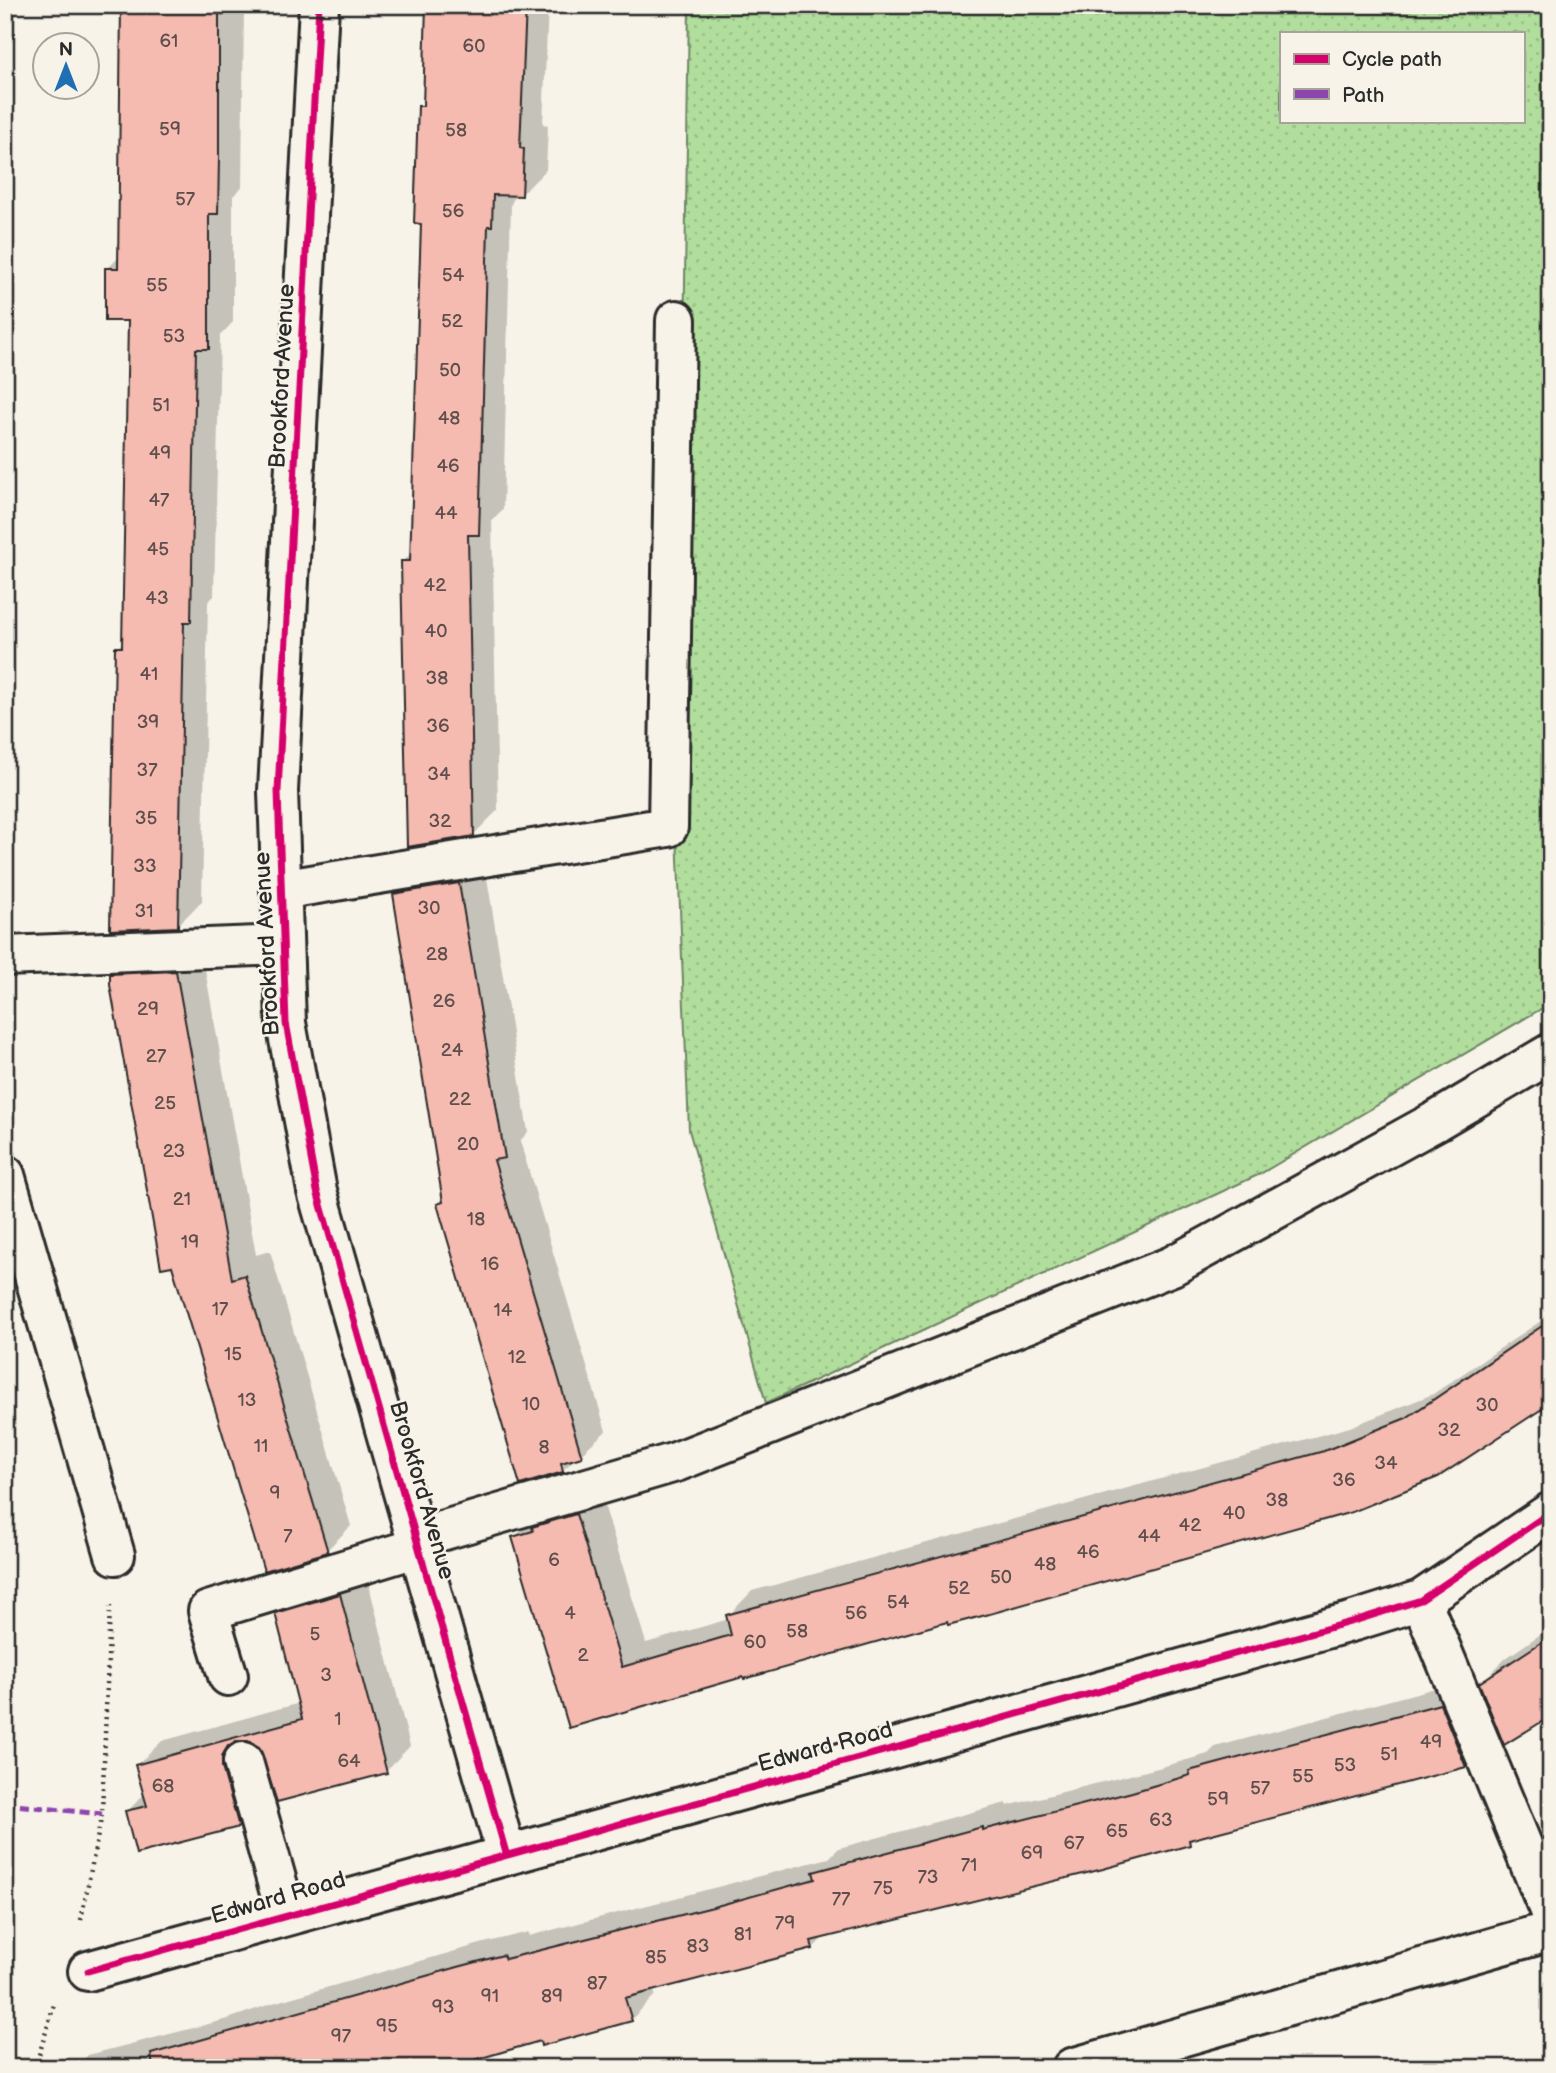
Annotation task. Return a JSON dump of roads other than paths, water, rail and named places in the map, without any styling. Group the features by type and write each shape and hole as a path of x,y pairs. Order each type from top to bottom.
{"street":[{"name":"Brookford Avenue","path":"319,5 278,791 286,1023 317,1191 506,1853"},
{"path":"280,890 668,827 676,320"},
{"path":"5,956 282,945"},
{"path":"228,1676 208,1611 676,1462 1171,1266 1436,1121 1551,1053"},
{"path":"5,1175 114,1555"},
{"name":"Edward Road","path":"88,1971 506,1853 1354,1621 1421,1600 1551,1513"},
{"path":"1421,1600 1551,1916"},
{"path":"243,1762 286,1914"},
{"path":"1072,2068 1551,1931"}]}
